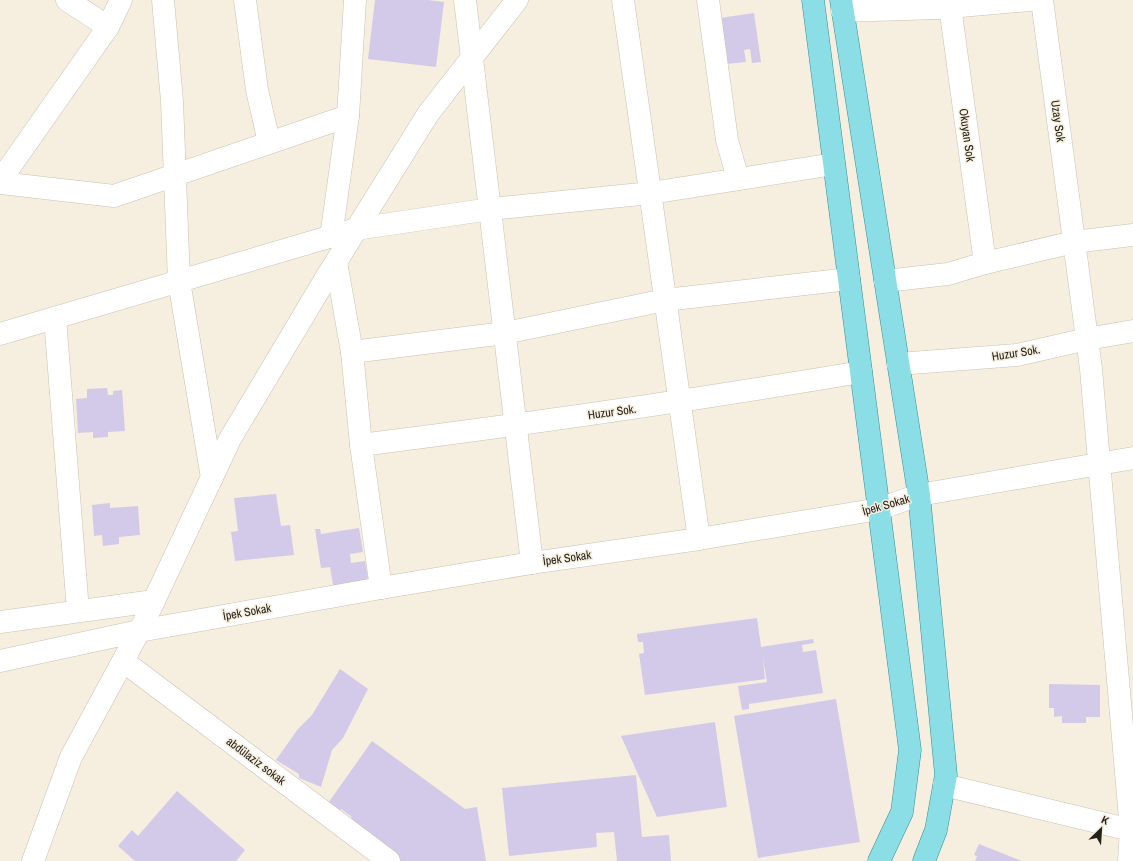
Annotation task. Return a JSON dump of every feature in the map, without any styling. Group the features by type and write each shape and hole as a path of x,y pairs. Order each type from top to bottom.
{"main road":[{"path":"813,0 910,750 902,812 880,861"},
{"path":"842,5 919,495 946,775 936,830 924,861"}],"street":[{"path":"67,0 108,27"},
{"path":"120,0 108,27 0,182 114,196 174,174 348,116"},
{"path":"163,0 172,101 179,282 212,478"},
{"path":"245,0 257,90 269,142"},
{"path":"331,237 348,116 355,0"},
{"path":"465,0 532,563"},
{"path":"33,861 72,757 154,601 230,439 356,229 428,114 517,0"},
{"path":"623,0 699,539"},
{"path":"708,0 727,140 738,180"},
{"path":"842,5 950,6 1030,0"},
{"name":"Uzay Sok","path":"1042,0 1087,339 1131,830 1129,861"},
{"name":"Okuyan Sok","path":"950,6 985,263"},
{"path":"0,334 356,229 490,209 650,193 834,164"},
{"path":"885,281 948,274 985,263 1074,242 1133,234"},
{"path":"336,262 352,352 361,444 381,588"},
{"path":"352,352 505,332 665,300 849,279"},
{"path":"55,318 78,611"},
{"name":"Huzur Sok.","path":"898,364 1017,355 1087,339 1133,331"},
{"name":"Huzur Sok.","path":"361,444 516,426 680,402 861,372"},
{"name":"İpek Sokak","path":"0,661 139,631 381,588 532,563 699,539 878,509 919,495 1133,458"},
{"path":"0,622 154,601"},
{"name":"abdülaziz sokak","path":"123,661 389,861"},
{"path":"944,785 1131,830"}],"building":[{"path":"375,0 428,0 444,2 436,67 368,59"},
{"path":"754,13 761,62 752,63 750,49 744,50 746,62 726,64 720,18"},
{"path":"107,388 108,395 113,395 113,391 122,390 125,431 108,432 108,437 93,438 93,432 78,433 76,399 87,398 87,389"},
{"path":"276,494 281,526 290,525 294,555 235,561 231,532 238,531 234,498"},
{"path":"110,503 110,508 138,506 140,535 119,537 119,544 103,546 102,535 94,536 92,505"},
{"path":"359,528 363,552 350,554 351,563 365,561 369,585 334,591 330,567 321,568 315,529 320,529 321,534"},
{"path":"757,618 761,647 813,639 814,643 802,645 803,652 816,650 823,693 749,704 749,709 742,710 738,686 767,682 763,658 765,679 645,695 639,654 644,653 643,642 638,642 637,634"},
{"path":"340,669 368,689 343,738 332,750 321,787 299,778 299,774 276,760 298,729 312,715"},
{"path":"1049,684 1100,685 1100,717 1086,717 1086,723 1062,723 1062,716 1054,717 1054,708 1049,708"},
{"path":"836,699 860,842 758,858 734,716"},
{"path":"715,722 727,807 657,817 621,736"},
{"path":"372,741 465,809 477,807 486,861 395,861 345,825 352,817 341,809 334,815 324,809"},
{"path":"636,775 642,837 669,835 671,861 617,861 614,832 596,833 597,847 509,856 502,788"},
{"path":"177,791 245,850 236,861 135,861 118,846 132,830 138,836"},
{"path":"979,844 1022,861 975,861 977,856 974,855"}]}
